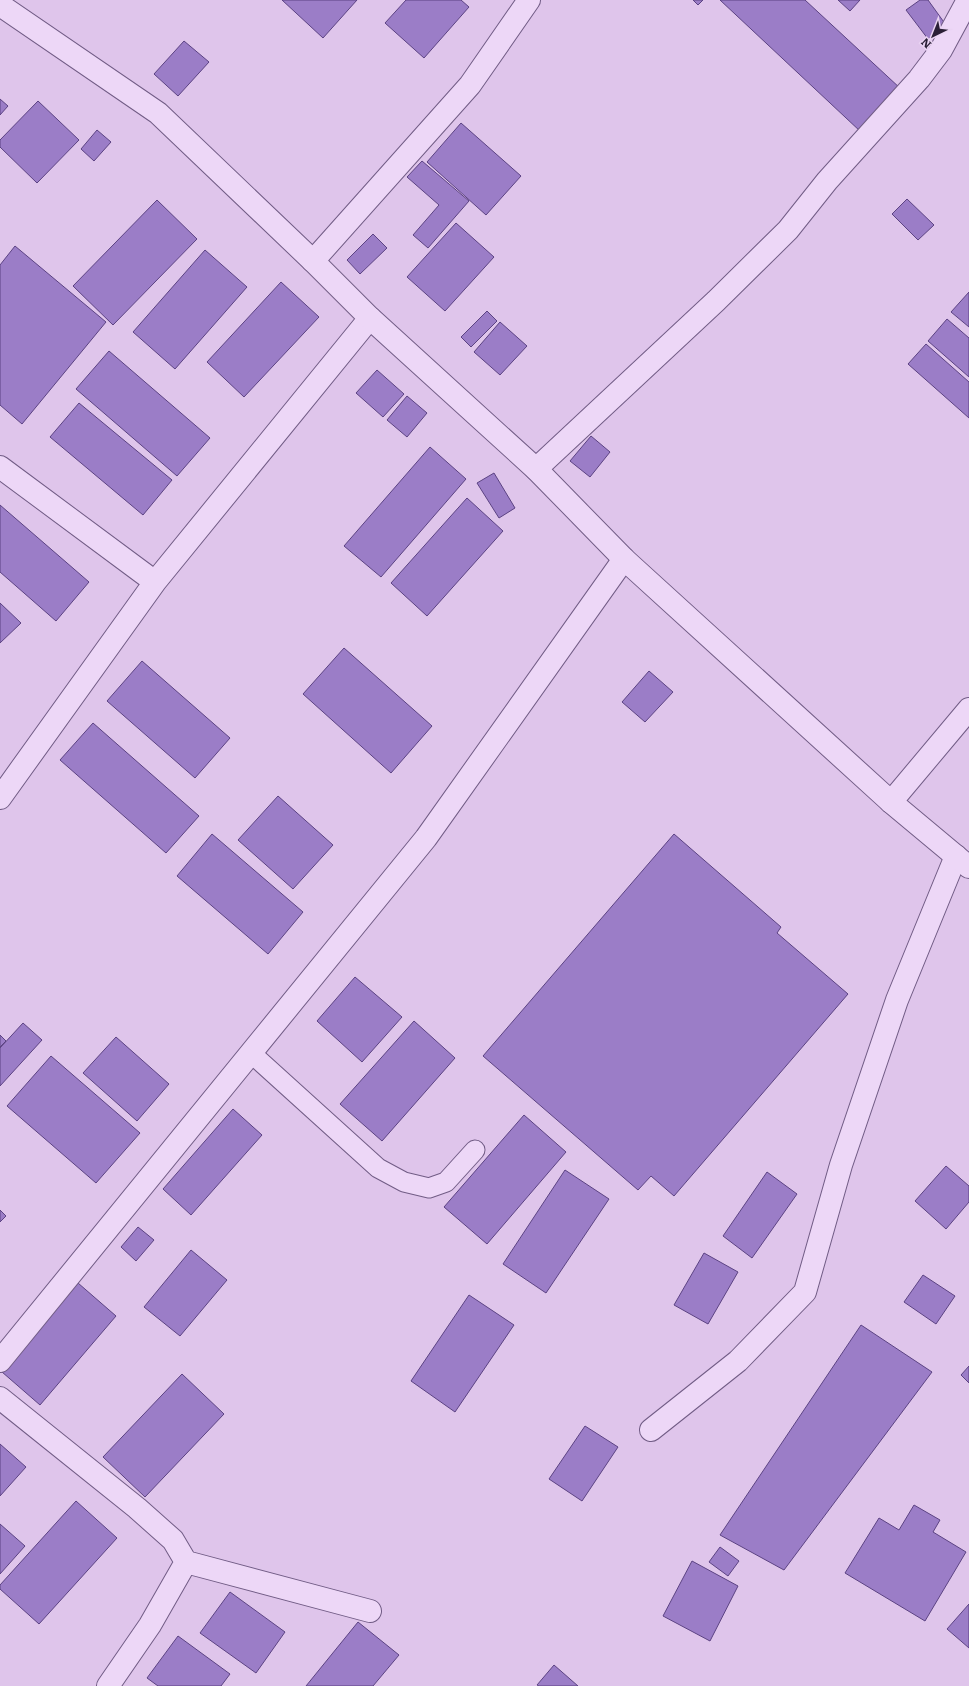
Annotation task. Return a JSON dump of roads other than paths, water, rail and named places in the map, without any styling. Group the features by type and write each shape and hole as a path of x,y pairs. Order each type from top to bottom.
{"street":[{"path":"313,261 470,85 528,0"},
{"path":"536,469 716,301 788,230 827,181 919,79 941,50 968,0"},
{"path":"0,5 158,113 313,261 370,318 536,469 624,559 891,802 962,861 897,1000 841,1165 805,1292 738,1361 651,1430"},
{"path":"0,798 155,582 370,318"},
{"path":"0,467 155,582"},
{"path":"0,1361 426,838 624,559"},
{"path":"891,802 969,709"},
{"path":"0,1398 137,1508 168,1535 173,1540 186,1562 370,1611"},
{"path":"108,1686 150,1625 186,1562"}],"lane":[{"path":"251,1053 378,1168 404,1182 429,1188 446,1182 475,1150"}]}
